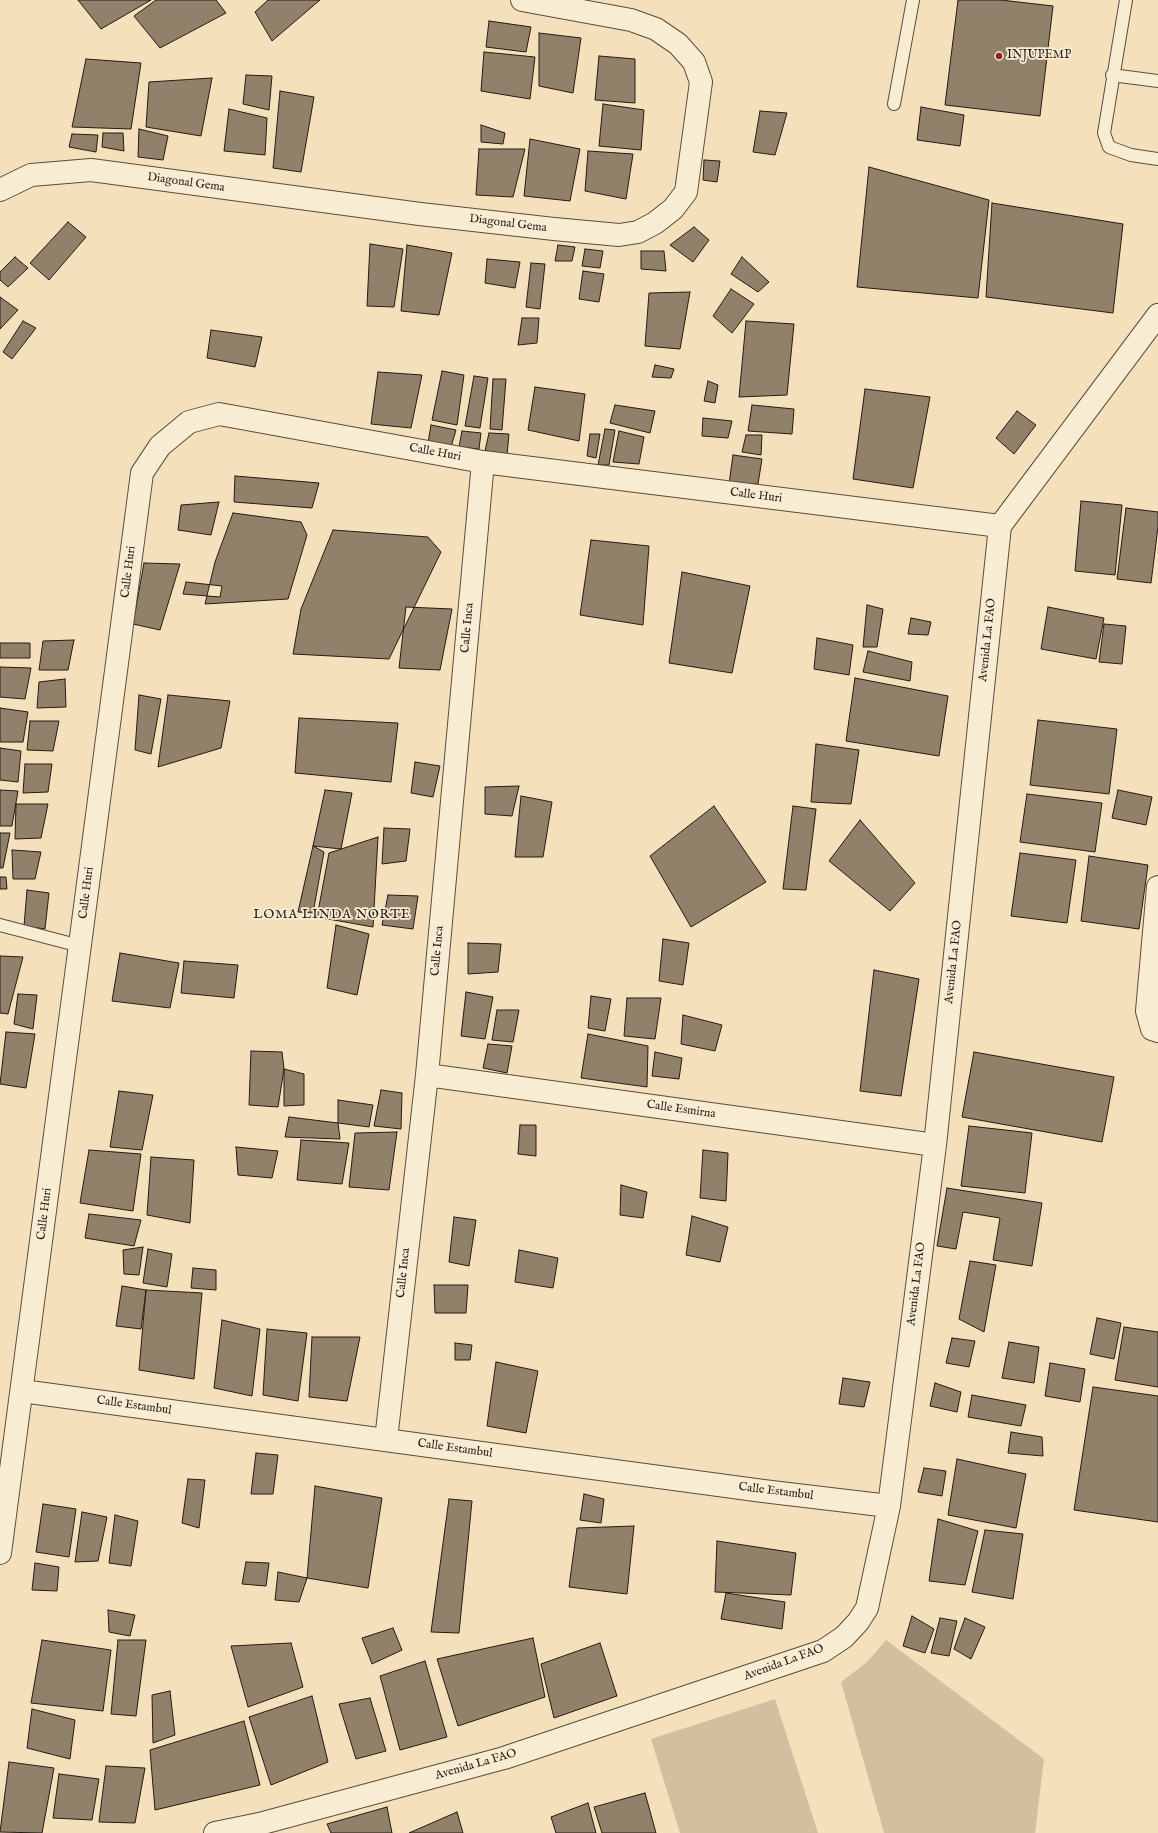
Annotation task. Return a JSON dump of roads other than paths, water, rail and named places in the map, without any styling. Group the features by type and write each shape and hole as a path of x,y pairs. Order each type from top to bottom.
{"street":[{"name":"Diagonal Gema","path":"0,190 31,175 91,170 412,213 554,229 619,235 638,232 655,223 673,209 686,192 701,82 694,62 678,44 656,29 631,20 522,0"},
{"path":"1000,526 1158,315"},
{"name":"Calle Huri","path":"0,1553 142,473 160,446 189,422 219,414 483,462 1000,526"},
{"name":"Calle Inca","path":"386,1440 427,1075 483,462"},
{"name":"Avenida La FAO","path":"215,1833 266,1822 504,1758 824,1650 844,1637 867,1608 889,1506 935,1145 1000,526"},
{"path":"1158,887 1147,1011 1152,1029 1158,1031"},
{"name":"Calle Esmirna","path":"427,1075 935,1145"},
{"name":"Calle Estambul","path":"22,1391 763,1491 889,1506"}],"lane":[{"path":"894,104 914,0"},
{"path":"1126,0 1112,75 1104,133 1108,147 1131,155 1158,159"},
{"path":"1112,75 1158,81"},
{"path":"0,925 80,946"}],"place":[{"name":"INJUPEMP","path":"999,56"}],"district":[{"name":"LOMA LINDA NORTE","path":"332,915"}]}
